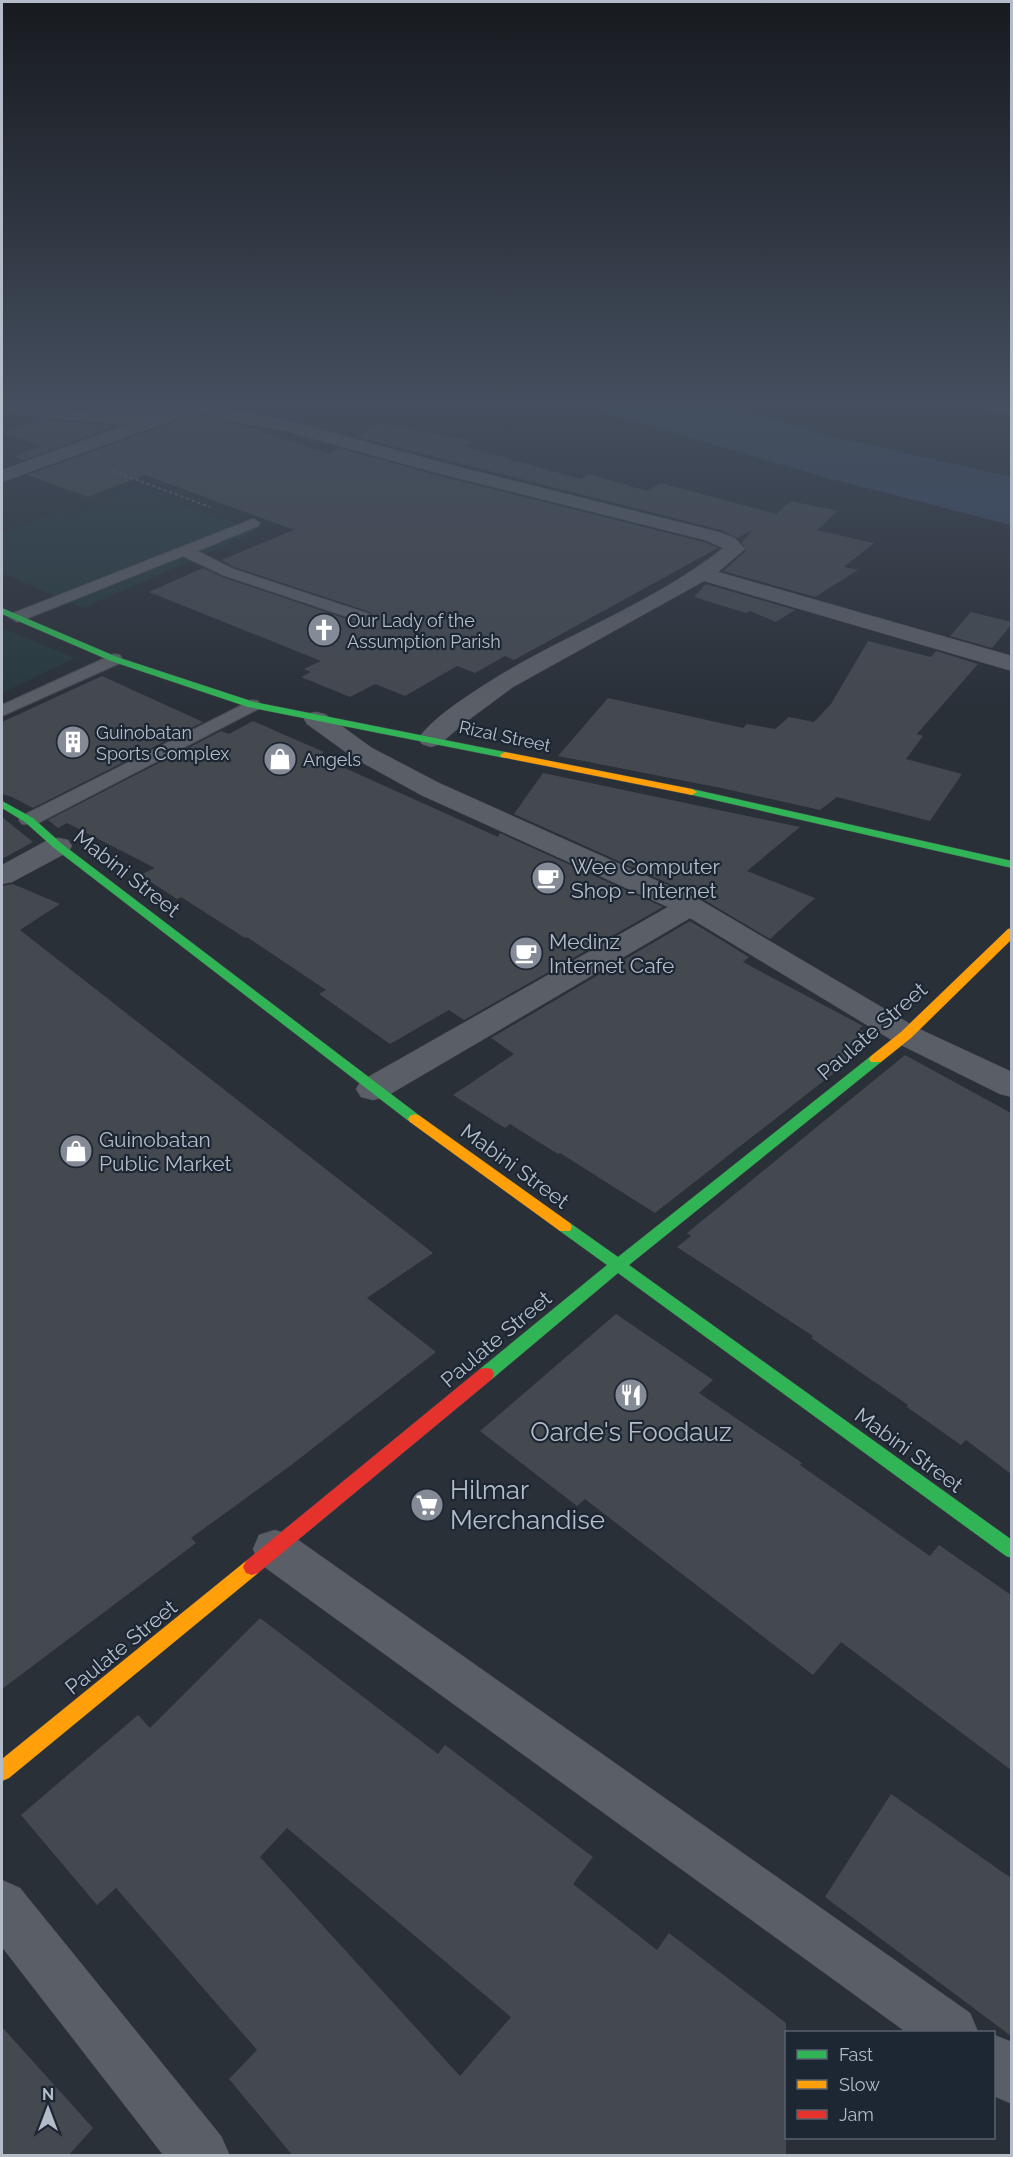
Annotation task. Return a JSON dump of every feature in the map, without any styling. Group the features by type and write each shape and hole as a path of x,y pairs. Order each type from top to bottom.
{"street":[{"path":"431,739 453,718 481,697 536,664 703,574 735,549 728,542 594,507"},
{"path":"703,574 1011,664"},
{"name":"Rizal Street","path":"9,614 114,659 252,705 721,798 1011,865"},
{"path":"316,719 363,753 430,789 690,906 906,1035 1011,1086"},
{"name":"Mabini Street","path":"2,804 29,820 58,846 373,1089 1011,1550"},
{"path":"2,876 58,846"},
{"path":"373,1089 690,906"},
{"name":"Paulate Street","path":"2,1771 617,1266 906,1035 1011,932"},
{"path":"275,1549 950,2031"},
{"path":"2,1906 201,2156"},
{"path":"995,2064 1011,2076"}],"lane":[{"path":"9,614 254,524"},
{"path":"183,550 228,572 363,616"},
{"path":"2,711 114,659"},
{"path":"29,820 252,705"}],"path":[{"path":"208,507 254,524"}],"green space":[{"path":"91,507 188,507 258,531 83,608 2,573 2,533 59,511 71,515"},
{"path":"2,628 75,658 2,693"}],"water":[{"path":"940,507 1011,507 1011,525"}],"building":[{"path":"231,507 563,507 704,542 718,548 514,660 505,656 475,673 457,666 405,696 375,684 350,697 301,677 311,672 304,669 321,661 149,592 203,568 222,577 356,622 371,621 373,616 370,612 234,567 221,560 294,530"},
{"path":"629,507 749,507 776,514 784,507 818,507 838,511 817,530 874,543 844,567 858,570 815,597 723,571 746,551 742,542 752,530 738,538 720,530"},
{"path":"706,584 795,610 776,622 750,611 746,613 694,597"},
{"path":"971,612 1011,622 1011,625 992,648 950,636"},
{"path":"868,641 931,657 936,651 978,664 917,734 923,736 906,759 962,774 930,821 837,797 820,810 558,756 608,698 743,728 747,724 775,729 789,717 814,722 831,704"},
{"name":"Guinobatan Sports Complex","path":"102,676 203,722 33,808 2,794 2,722"},
{"path":"253,721 324,752 318,756 498,837 500,833 663,907 464,1020 449,1010 390,1044 319,994 326,990 247,937 245,938 181,897 177,899 140,875 155,868 67,823 58,828 48,820 221,731 229,734"},
{"path":"543,773 800,827 747,871 815,898 770,939 701,898 514,814"},
{"path":"2,817 33,842 2,859"},
{"path":"13,884 60,904 20,930 433,1253 367,1298 436,1352 290,1466 191,1538 196,1543 2,1689 2,886"},
{"path":"690,921 749,957 743,962 863,1026 859,1029 877,1039 655,1213 560,1153 558,1154 510,1124 505,1128 453,1095 514,1054 491,1038"},
{"path":"905,1055 1011,1113 1011,1474 966,1440 961,1445 811,1338 813,1336 677,1247 691,1236 687,1233"},
{"path":"616,1314 713,1380 699,1393 802,1463 800,1465 930,1556 939,1545 1011,1595 1011,1770 841,1642 813,1675 585,1499 577,1506 480,1431"},
{"path":"260,1618 438,1754 445,1745 593,1857 573,1884 657,1950 669,1933 786,2023 786,2156 293,2156 229,2079 257,2050 116,1888 97,1905 21,1815 138,1715 150,1728","holes":["287,1828 511,2017 460,2076 260,1857"]},
{"path":"891,1794 1011,1878 1011,2036 825,1897"},
{"path":"2,2027 93,2128 68,2156 2,2156"}],"traffic: fast":[{"path":"2,611 114,659 252,705 505,755"},
{"path":"692,792 1012,865"},
{"path":"2,804 29,820 58,846 415,1119"},
{"path":"486,1374 876,1059"},
{"path":"565,1227 1012,1550"}],"traffic: slow":[{"path":"505,755 692,792"},
{"path":"876,1059 906,1035 1012,932"},
{"path":"415,1119 565,1227"},
{"path":"2,1771 252,1567"}],"traffic: jam":[{"path":"252,1567 486,1374"}],"place":[{"name":"Our Lady of the Assumption Parish","path":"324,630"},
{"name":"Guinobatan Sports Complex","path":"73,742"},
{"name":"Angels","path":"280,759"},
{"name":"Wee Computer Shop - Internet","path":"548,878"},
{"name":"Medinz Internet Cafe","path":"526,953"},
{"name":"Guinobatan Public Market","path":"76,1151"},
{"name":"Oarde's Foodauz","path":"631,1395"},
{"name":"Hilmar Merchandise","path":"427,1505"}]}
